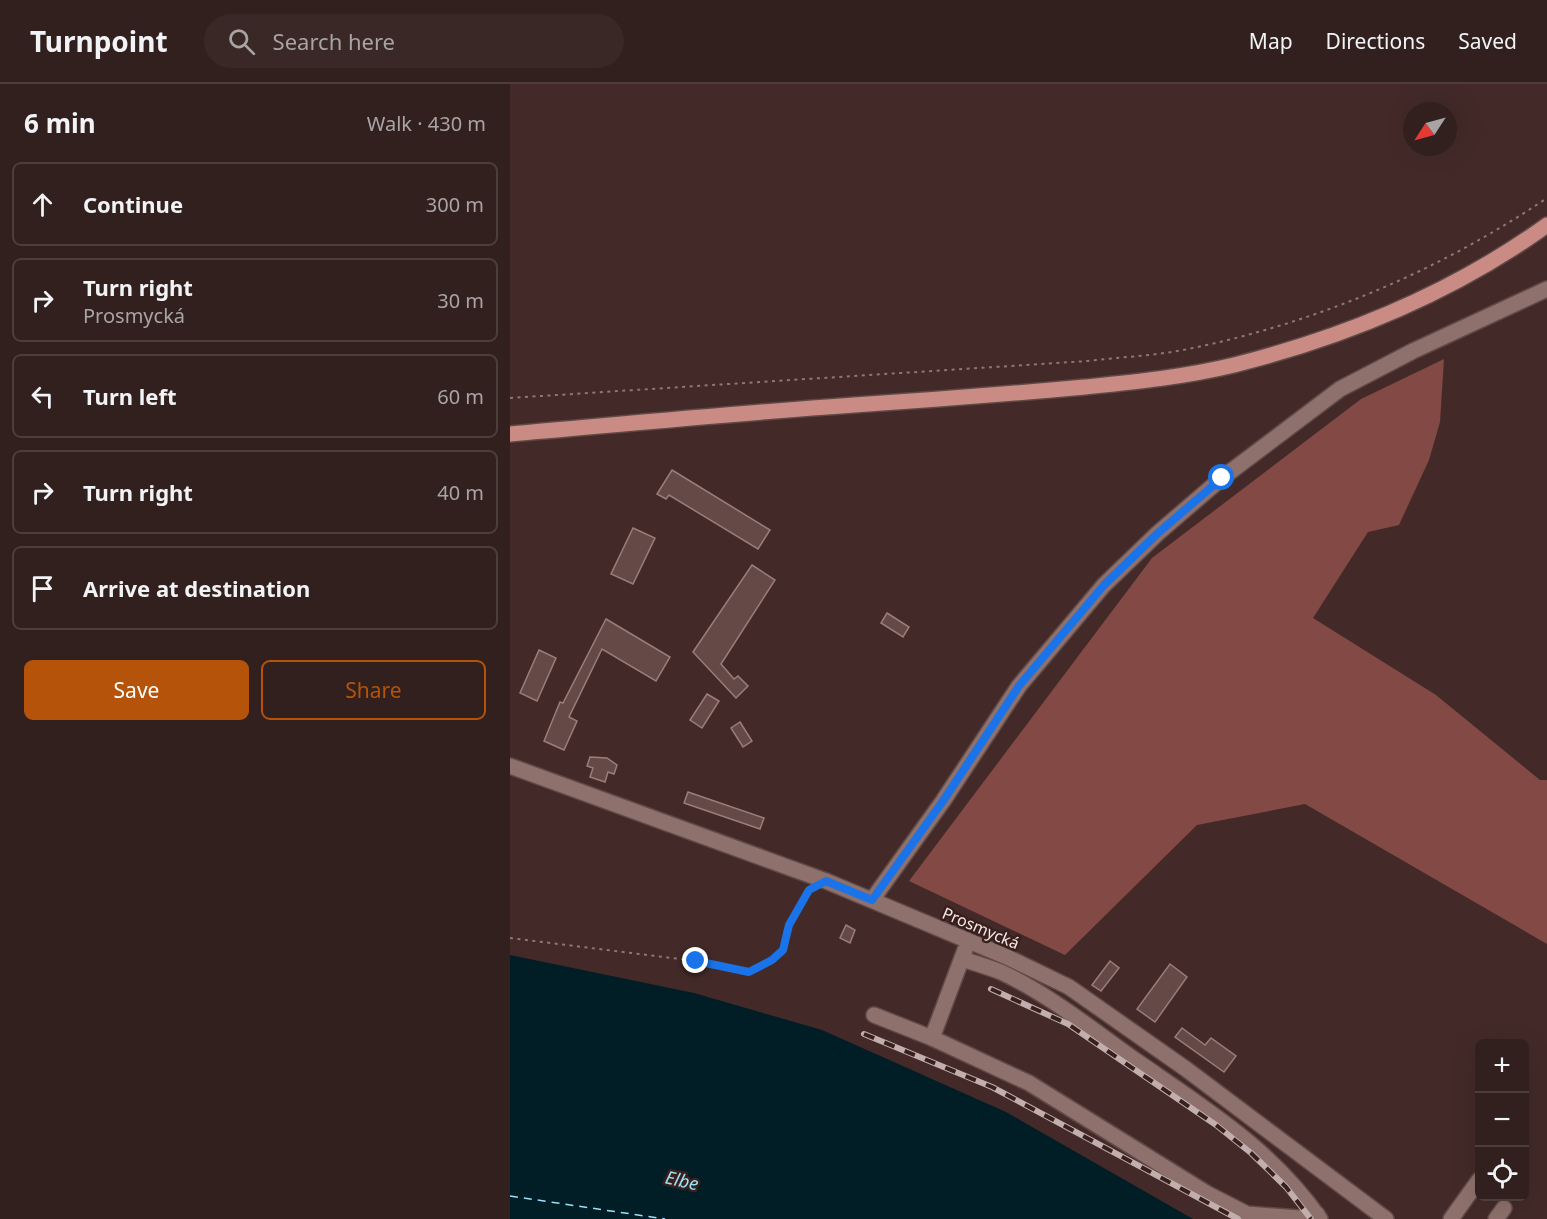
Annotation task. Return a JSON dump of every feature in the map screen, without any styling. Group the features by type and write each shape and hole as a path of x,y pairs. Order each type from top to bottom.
{"main road":[{"path":"510,434 762,411 1005,394 1157,379 1233,365 1351,329 1419,300 1486,264 1547,225"}],"street":[{"path":"872,900 943,801 1019,686 1104,585 1158,533 1222,478 1340,389 1413,351 1547,289"},
{"name":"Prosmycká","path":"510,766 826,881 1069,987 1186,1069 1386,1219"},
{"path":"932,1038 968,942"},
{"path":"962,959 1001,973 1057,1005 1257,1146 1289,1178 1319,1216"},
{"path":"874,1015 932,1038 1029,1083 1208,1194 1247,1214 1299,1218 1319,1216"},
{"path":"1451,1219 1475,1186"}],"path":[{"path":"510,398 1088,361 1183,350 1292,322 1392,286 1495,233 1547,198"},
{"path":"510,938 696,961 749,972 772,960 783,950 789,925 809,890 826,881"}],"shaded area":[{"path":"1444,359 1440,422 1429,460 1399,525 1368,532 1313,618 1436,695 1540,780 1547,780 1547,944 1305,804 1197,825 1065,955 909,881 1152,558 1361,399"}],"water":[{"name":"Elbe","path":"510,955 694,993 822,1030 1006,1112 1193,1219 510,1219"}],"building":[{"path":"672,470 770,530 758,549 669,495 666,499 657,494"},
{"path":"633,528 655,538 633,584 611,574"},
{"path":"752,565 775,580 721,664 734,679 738,676 748,686 736,698 693,652"},
{"path":"887,613 909,627 903,637 881,623"},
{"path":"606,619 670,657 656,681 602,649 569,717 577,721 564,750 544,741 560,702 563,703"},
{"path":"539,650 556,658 537,701 520,693"},
{"path":"707,694 719,701 702,728 690,720"},
{"path":"740,722 752,741 743,747 731,728"},
{"path":"590,757 607,758 617,765 614,774 608,772 605,782 590,777 593,768 587,766"},
{"path":"688,792 764,818 760,829 684,803"},
{"path":"846,925 855,930 850,943 840,938"},
{"path":"1110,961 1119,968 1101,991 1092,985"},
{"path":"1170,964 1187,977 1155,1022 1137,1009"},
{"path":"1182,1028 1205,1045 1211,1038 1236,1056 1224,1072 1175,1037"}],"ferry route":[{"path":"510,1196 665,1219"}],"railway":[{"path":"991,989 1068,1024 1216,1125 1251,1153 1286,1187 1311,1219"},
{"path":"864,1034 992,1087 1238,1219"}],"route":[{"path":"696,961 749,972 772,960 783,950 789,925 809,890 826,881 872,900 943,801 1019,686 1104,585 1158,533 1222,478"}]}
